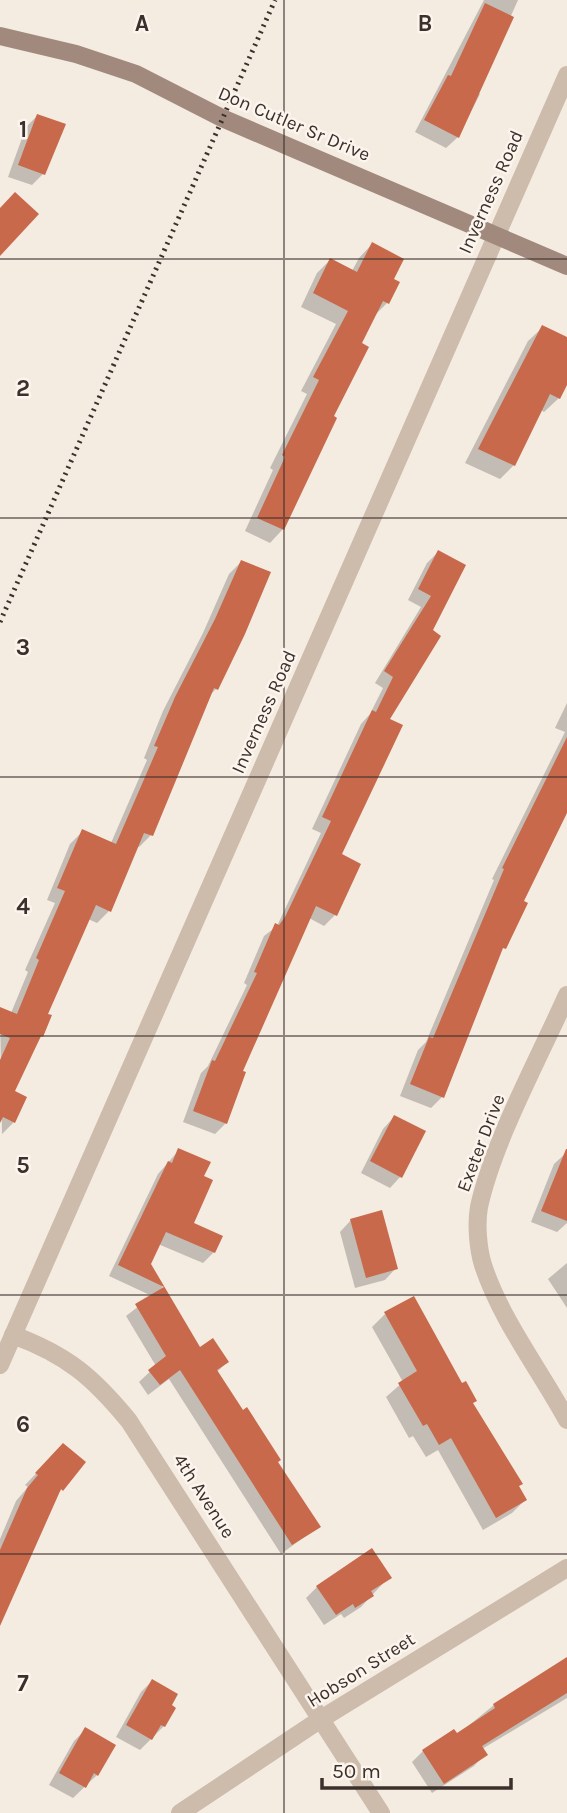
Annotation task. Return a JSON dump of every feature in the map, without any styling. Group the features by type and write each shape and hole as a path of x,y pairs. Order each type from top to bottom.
{"street":[{"name":"Don Cutler Sr Drive","path":"0,36 76,54 136,75 222,118 567,266"},
{"name":"Inverness Road","path":"0,1365 567,75"},
{"name":"Exeter Drive","path":"567,995 502,1142 479,1208 479,1237 483,1265 508,1319 567,1420"},
{"name":"4th Avenue","path":"13,1335 70,1360 102,1388 129,1421 381,1813"},
{"name":"Hobson Street","path":"180,1813 321,1720 567,1568"}],"building":[{"path":"485,3 514,17 459,138 424,120 448,75 451,76"},
{"path":"37,114 66,124 45,175 18,165"},
{"path":"15,192 39,214 0,256 0,208"},
{"path":"372,242 404,259 394,279 400,282 389,304 383,301 362,343 369,347 334,416 337,418 284,530 257,518 285,457 282,455 319,380 313,377 348,311 313,293 330,258 357,272"},
{"path":"542,325 567,337 567,385 560,399 550,394 515,466 478,449"},
{"path":"438,550 466,565 433,630 441,636 390,719 403,725 342,854 361,864 337,916 316,906 243,1071 246,1072 227,1124 193,1111 212,1060 215,1061 257,973 254,972 275,923 279,925 285,917 331,821 322,817 372,710 376,712 393,677 384,671 431,596 418,589"},
{"path":"241,560 271,572 245,634 218,690 214,688 153,836 144,833 111,912 96,905 48,1014 52,1015 43,1037 41,1036 15,1091 27,1097 15,1123 3,1117 0,1123 0,1060 10,1038 0,1034 0,1007 17,1014 39,960 36,958 65,891 57,888 82,829 116,844 158,747 154,746 175,697 215,619"},
{"path":"567,737 567,813 524,901 528,903 506,949 503,948 444,1098 410,1084 429,1037 433,1038 504,869 502,868"},
{"path":"394,1115 426,1131 402,1178 370,1161"},
{"path":"178,1148 211,1162 204,1176 213,1180 194,1223 223,1236 215,1253 166,1232 151,1264 200,1347 213,1338 229,1362 217,1370 243,1410 247,1407 281,1460 278,1462 321,1527 292,1545 180,1370 160,1385 148,1370 166,1356 135,1304 164,1287 118,1265 168,1161 172,1163"},
{"path":"567,1149 567,1221 541,1211"},
{"path":"382,1210 398,1269 366,1278 350,1219"},
{"path":"414,1296 462,1383 466,1381 477,1401 473,1403 523,1484 519,1486 527,1500 496,1518 451,1438 439,1445 427,1424 423,1426 398,1383 417,1371 384,1312"},
{"path":"63,1443 86,1462 63,1491 61,1489 0,1626 0,1550 27,1488 38,1475 35,1473"},
{"path":"372,1548 392,1578 371,1591 374,1596 355,1608 353,1604 336,1615 316,1586"},
{"path":"567,1657 567,1693 482,1746 488,1755 444,1784 422,1750 454,1729 457,1733 495,1708 493,1704"},
{"path":"152,1679 178,1694 172,1705 176,1708 165,1727 161,1725 152,1740 126,1725"},
{"path":"85,1727 116,1745 98,1776 94,1773 86,1788 59,1773"}],"railway":[{"path":"0,622 275,0"}]}
